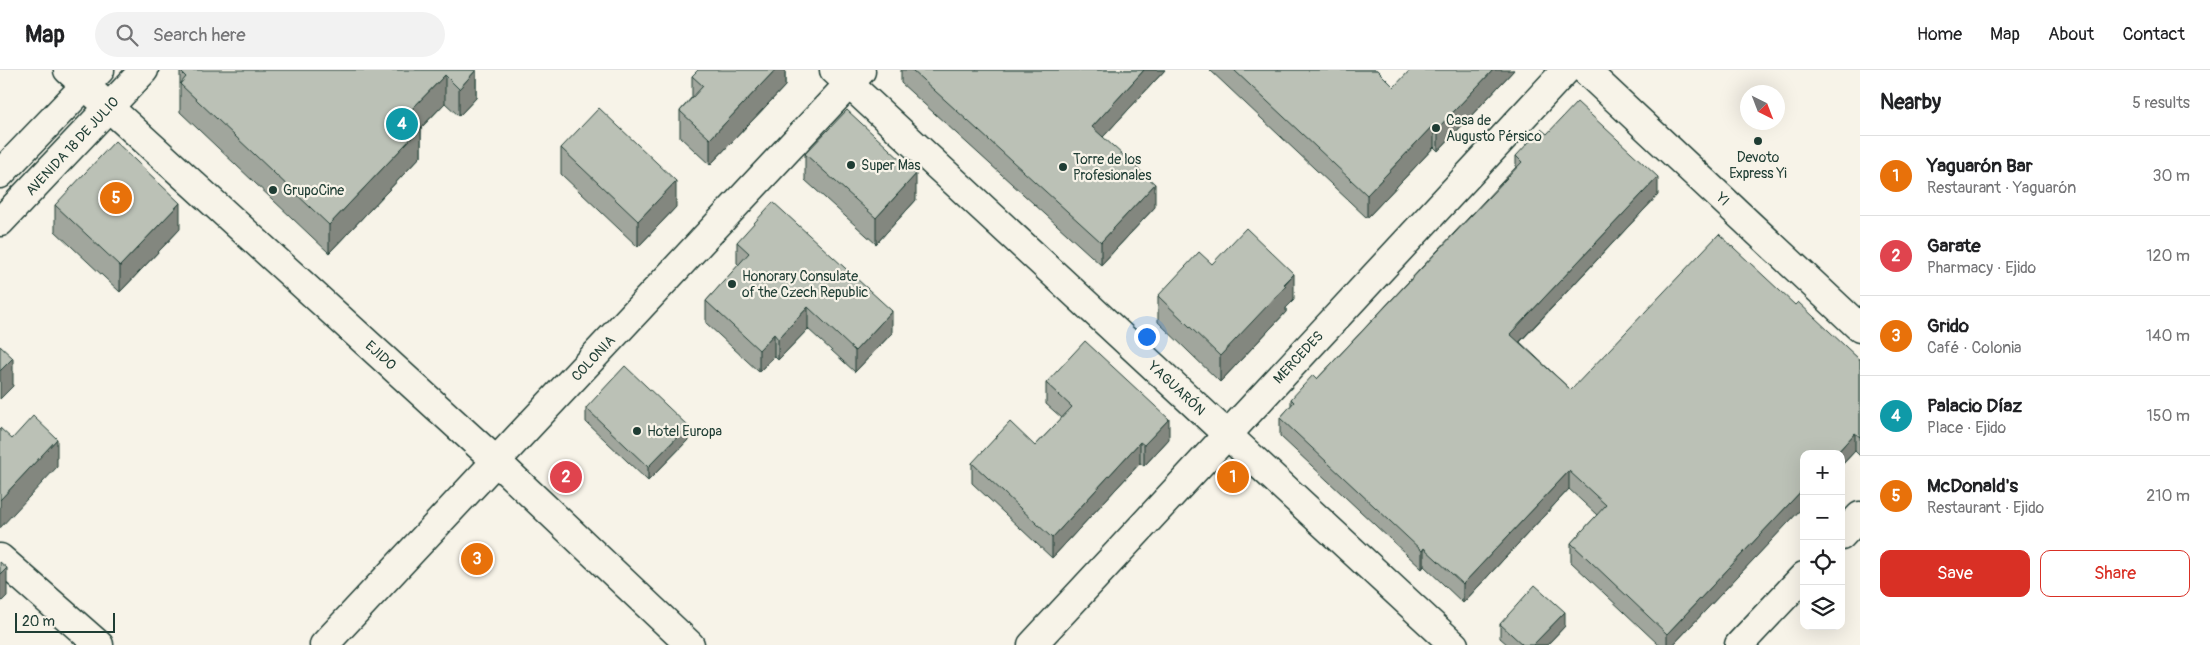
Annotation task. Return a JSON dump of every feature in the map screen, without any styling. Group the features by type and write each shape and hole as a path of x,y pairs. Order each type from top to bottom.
{"street":[{"name":"AVENIDA 18 DE JULIO","path":"0,222 144,70"},
{"name":"MERCEDES","path":"1032,645 1566,70"},
{"name":"YI","path":"1585,70 1860,328"},
{"name":"EJIDO","path":"85,75 110,107 496,461 690,645"},
{"path":"0,174 85,75"},
{"name":"YAGUARÓN","path":"849,75 1227,434 1454,645"},
{"name":"COLONIA","path":"324,645 496,461 849,75"},
{"path":"1845,532 1860,516"},
{"path":"0,558 99,645"},
{"path":"1739,645 1800,580"}],"building":[{"path":"181,70 476,70 459,89 445,75 407,114 421,128 329,225 180,84 186,77"},
{"path":"698,70 775,70 710,139 680,111 703,86 692,76"},
{"name":"Torre de los Profesionales","path":"912,70 1144,70 1092,127 1155,184 1101,242"},
{"path":"1234,70 1377,70 1394,87 1410,70 1493,70 1438,128 1434,124 1367,195"},
{"path":"1577,102 1658,177 1510,334 1571,390 1719,234 1795,305 1798,302 1860,360 1860,437 1855,433 1840,450 1800,450 1800,492 1667,634 1571,543 1606,505 1569,471 1463,584 1424,548 1422,551 1280,418 1294,402 1291,399 1313,375 1317,379 1522,162 1516,156 1541,129 1547,134"},
{"path":"599,108 676,181 638,221 561,148"},
{"path":"847,110 916,174 876,218 805,154"},
{"path":"115,141 180,203 120,266 55,205"},
{"path":"773,202 892,311 855,351 808,307 778,339 774,334 759,350 706,301 749,253 737,242"},
{"path":"1246,228 1294,274 1284,284 1286,286 1220,356 1158,296 1199,252 1212,264"},
{"path":"1085,341 1169,419 1144,445 1140,442 1052,538 972,463 1010,422 1035,446 1072,407 1046,383"},
{"path":"0,346 13,358 0,371"},
{"name":"Hotel Europa","path":"625,366 688,426 648,467 586,408"},
{"path":"33,416 57,439 0,500 0,428 12,439"},
{"path":"0,562 7,568 0,575"},
{"path":"1535,585 1565,612 1533,645 1523,645 1500,624"}],"place":[{"name":"Palacio Díaz","path":"402,124"},
{"name":"Casa de Augusto Pérsico","path":"1436,128"},
{"name":"Devoto Express Yi","path":"1758,141"},
{"name":"Super Mas","path":"851,165"},
{"name":"Torre de los Profesionales","path":"1063,167"},
{"name":"GrupoCine","path":"273,190"},
{"name":"McDonald's","path":"116,198"},
{"name":"Honorary Consulate of the Czech Republic","path":"732,284"},
{"name":"Hotel Europa","path":"637,431"},
{"name":"Garate","path":"566,477"},
{"name":"Yaguarón Bar","path":"1233,477"},
{"name":"Grido","path":"477,559"}]}
